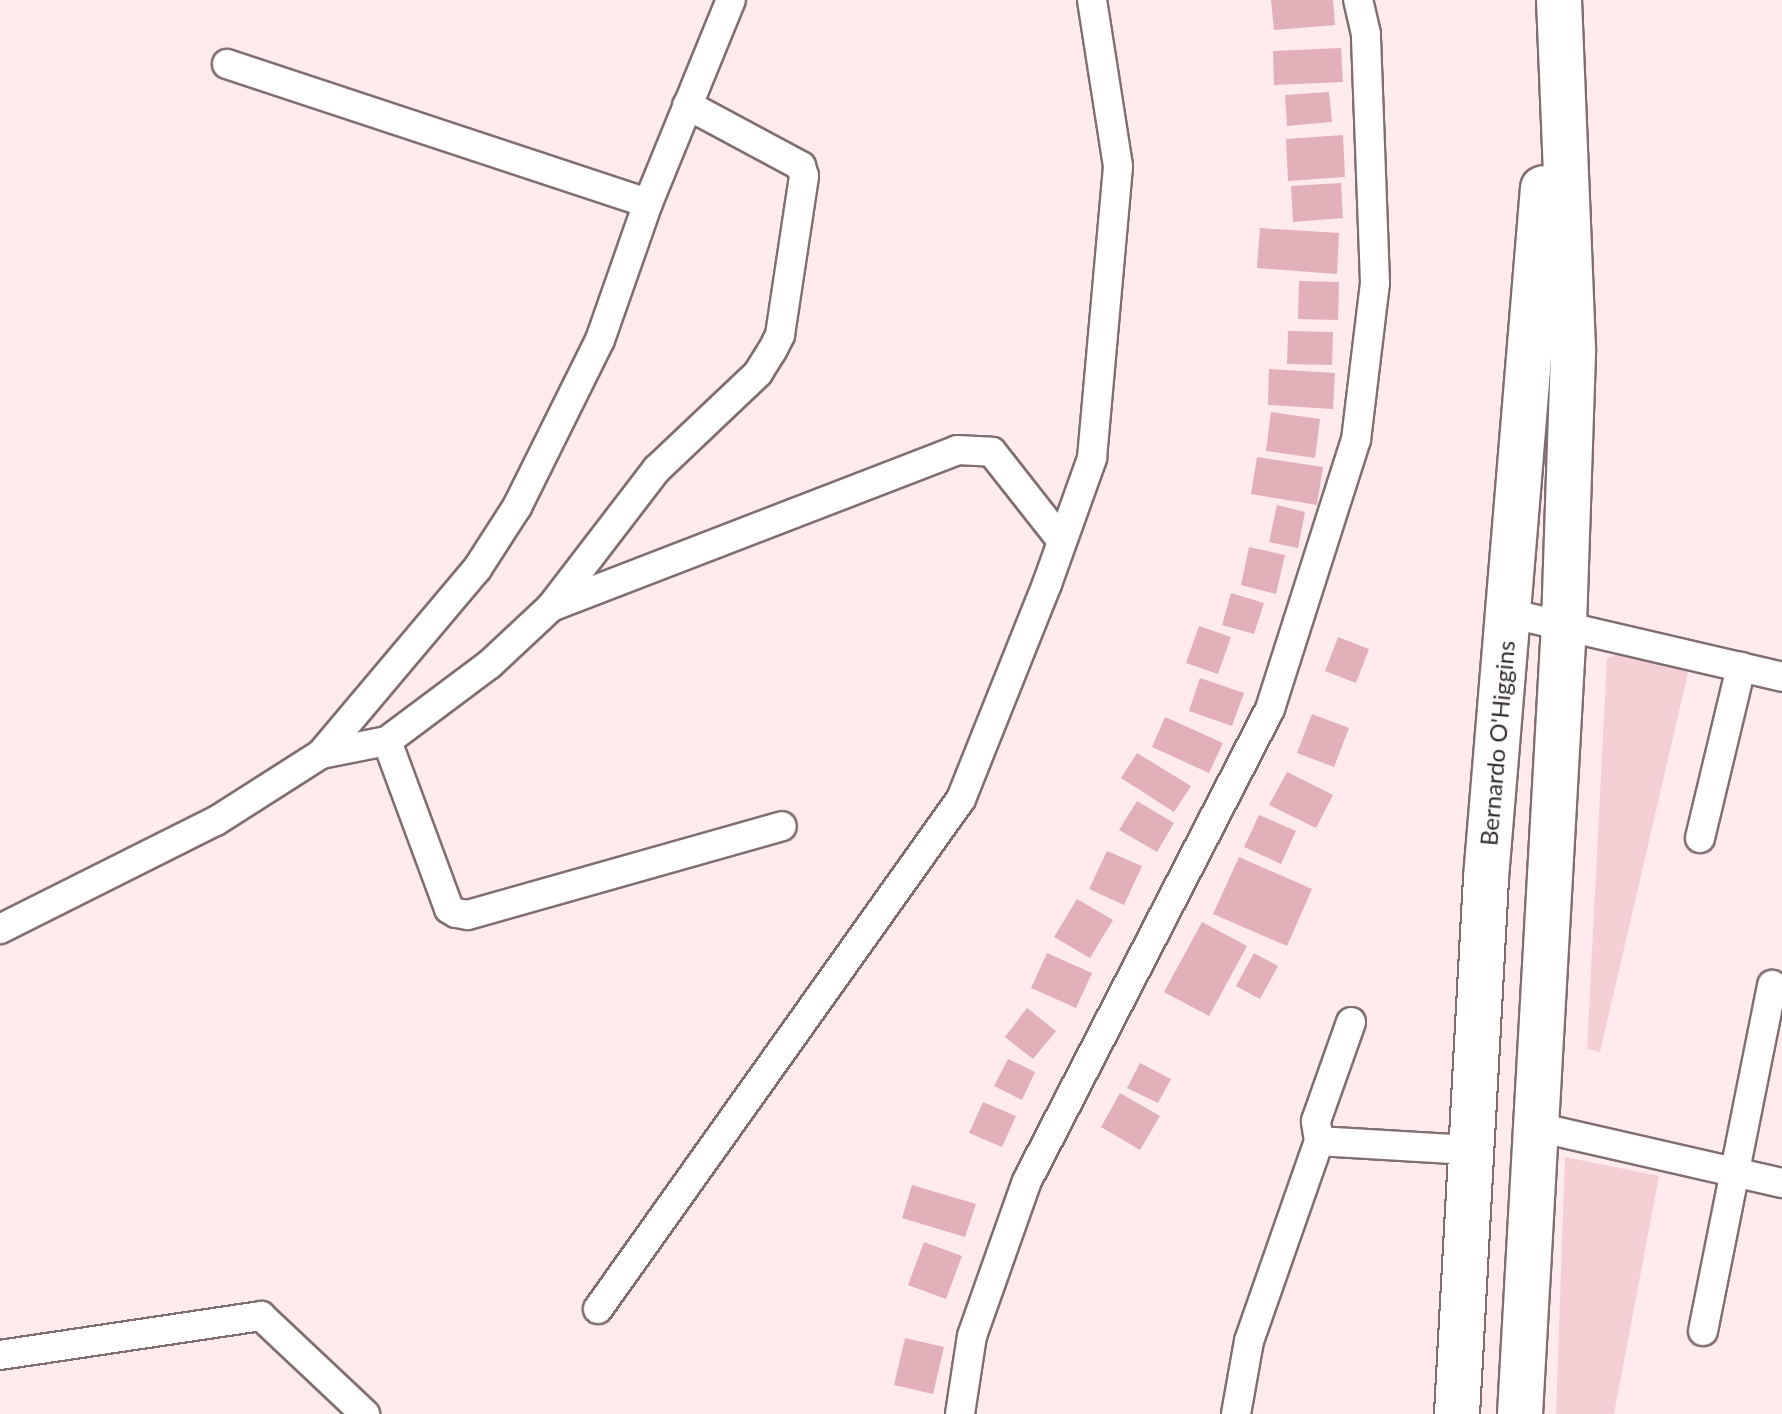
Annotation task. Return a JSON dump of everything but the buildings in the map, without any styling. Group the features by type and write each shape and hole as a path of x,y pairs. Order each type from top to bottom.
{"main road":[{"name":"Bernardo O'Higgins","path":"1520,1414 1564,625 1573,348 1559,0"},
{"name":"Bernardo O'Higgins","path":"1457,1414 1486,878 1545,174 1561,75"}],"street":[{"path":"0,929 216,821 321,754 458,593 517,507 600,340 648,203 731,0"},
{"path":"598,1309 961,799 1062,541 1092,458 1118,166 1092,0"},
{"path":"960,1414 972,1336 1027,1181 1270,709 1356,440 1375,283 1366,34 1358,0"},
{"path":"227,64 648,203"},
{"path":"321,754 347,753 387,741 490,664 551,607 627,505 758,373 780,335 804,176 801,166 687,105"},
{"path":"551,607 957,450 992,452 1062,541"},
{"path":"1508,613 1782,677"},
{"path":"1700,838 1741,667"},
{"path":"387,741 449,909 456,913 468,915 782,826"},
{"path":"1703,1331 1772,985"},
{"path":"1236,1414 1249,1341 1319,1141 1316,1121 1351,1022"},
{"path":"1537,1127 1782,1183"},
{"path":"1319,1141 1472,1150"},
{"path":"0,1355 261,1316 365,1414"}],"shaded area":[{"path":"1631,650 1690,664 1600,1052 1587,1049 1607,658"},
{"path":"1565,1157 1659,1176 1614,1414 1556,1414"}]}
